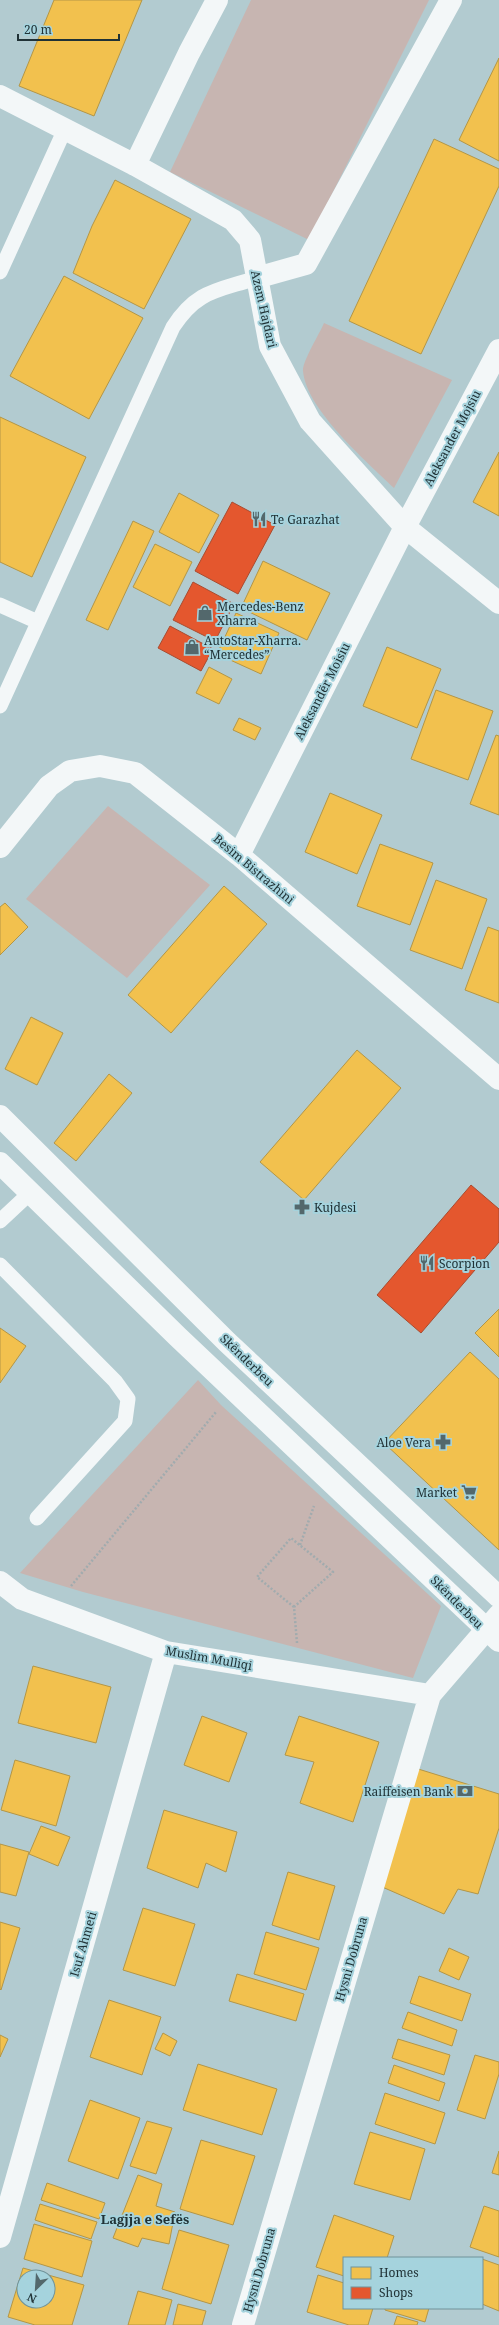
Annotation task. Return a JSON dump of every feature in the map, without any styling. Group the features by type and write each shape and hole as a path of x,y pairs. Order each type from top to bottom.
{"street":[{"path":"135,165 189,53 217,0"},
{"path":"256,278 306,264 451,0"},
{"name":"Azem Hajdari","path":"0,96 135,165 233,220 250,240 270,346 310,421 405,527 499,603"},
{"name":"Aleksander Mojsiu","path":"405,527 499,350"},
{"name":"Aleksandër Moisiu","path":"239,855 405,527"},
{"name":"Besim Bistrazhini","path":"0,847 49,786 70,771 100,766 135,773 239,855 499,1079"},
{"name":"Skënderbeu","path":"0,1116 227,1342 499,1597"},
{"name":"Skënderbeu","path":"0,1164 178,1337 438,1581 495,1629"},
{"name":"Muslim Mulliqi","path":"0,1582 22,1599 166,1652 430,1695"},
{"name":"Hysni Dobruna","path":"243,2325 430,1695 495,1629"},
{"name":"Isuf Ahmeti","path":"0,2237 166,1652"}],"lane":[{"path":"0,272 65,129"},
{"path":"0,706 174,327 184,312 198,299 214,290 256,278"},
{"path":"0,605 38,622"},
{"path":"0,1221 30,1193"},
{"path":"0,1265 115,1381 128,1400 125,1421 37,1518"}],"path":[{"path":"69,1588 216,1411"},
{"path":"294,1607 333,1572 291,1538 257,1577 294,1607 297,1648"}],"shaded area":[{"path":"251,0 429,0 309,240 170,172"},
{"path":"324,323 452,380 394,488 354,450 326,418 315,402 307,386 303,367"},
{"path":"108,806 210,885 127,978 26,899"},
{"path":"198,1380 221,1405 441,1606 413,1678 83,1592 20,1573"}],"building: Homes":[{"path":"54,0 142,0 94,116 19,86"},
{"path":"499,58 499,161 459,140"},
{"path":"434,139 499,169 499,186 421,354 349,321"},
{"path":"115,180 191,219 144,309 73,273 92,226"},
{"path":"64,276 143,318 89,419 10,376"},
{"path":"0,417 86,457 32,577 0,562"},
{"path":"499,452 499,516 473,502"},
{"path":"179,493 219,515 199,553 159,532"},
{"path":"133,521 154,531 108,630 86,620"},
{"path":"155,544 192,562 170,606 133,587"},
{"path":"263,561 330,593 307,640 241,608"},
{"path":"236,613 279,633 261,674 217,654"},
{"path":"387,647 441,669 417,728 363,706"},
{"path":"209,667 232,679 219,704 196,693"},
{"path":"436,690 493,711 468,780 411,759"},
{"path":"239,718 261,728 255,740 233,730"},
{"path":"496,735 499,736 499,815 470,804"},
{"path":"330,793 382,815 357,874 305,852"},
{"path":"380,844 433,863 410,925 357,906"},
{"path":"436,880 487,899 462,969 410,950"},
{"path":"224,886 267,924 171,1033 128,995"},
{"path":"5,903 28,927 0,955 0,907"},
{"path":"488,927 499,931 499,1003 465,990"},
{"path":"31,1017 63,1033 37,1085 5,1069"},
{"path":"357,1050 401,1088 304,1200 260,1162"},
{"path":"109,1074 132,1093 76,1161 54,1143"},
{"path":"499,1309 499,1357 475,1333"},
{"path":"0,1328 26,1346 0,1383"},
{"path":"470,1352 499,1379 499,1550 384,1443"},
{"path":"33,1666 111,1687 96,1743 18,1723"},
{"path":"202,1716 247,1733 229,1782 184,1765"},
{"path":"299,1716 379,1742 353,1822 300,1803 314,1762 285,1755"},
{"path":"15,1760 70,1776 56,1826 1,1810"},
{"path":"415,1768 499,1794 499,1828 478,1894 458,1889 444,1914 380,1886"},
{"path":"164,1810 237,1832 226,1872 206,1863 198,1888 147,1868"},
{"path":"41,1826 70,1837 58,1866 29,1854"},
{"path":"0,1844 29,1852 16,1896 0,1892"},
{"path":"288,1872 335,1886 319,1940 272,1925"},
{"path":"143,1908 195,1924 175,1986 123,1970"},
{"path":"0,1922 20,1928 1,1990 0,1989"},
{"path":"266,1932 319,1948 306,1990 254,1974"},
{"path":"449,1948 469,1957 459,1980 439,1971"},
{"path":"237,1974 304,1994 296,2021 229,2001"},
{"path":"419,1976 471,1994 462,2021 410,2003"},
{"path":"109,2000 161,2017 142,2075 90,2057"},
{"path":"408,2012 457,2030 452,2046 402,2028"},
{"path":"163,2033 177,2041 170,2056 155,2049"},
{"path":"0,2035 8,2039 0,2057"},
{"path":"398,2039 450,2055 444,2075 392,2058"},
{"path":"475,2055 499,2062 499,2074 485,2119 457,2110"},
{"path":"198,2064 277,2089 262,2135 183,2110"},
{"path":"394,2065 445,2083 439,2101 388,2083"},
{"path":"385,2093 445,2113 435,2144 375,2124"},
{"path":"90,2100 140,2118 118,2179 68,2161"},
{"path":"147,2121 172,2128 156,2174 130,2166"},
{"path":"370,2132 425,2149 410,2200 354,2184"},
{"path":"201,2140 255,2156 233,2225 180,2209"},
{"path":"499,2151 499,2175 492,2173"},
{"path":"138,2175 162,2184 156,2206 175,2212 169,2244 142,2238 138,2247 113,2238"},
{"path":"47,2183 105,2203 99,2219 41,2200"},
{"path":"40,2204 97,2222 91,2239 35,2220"},
{"path":"484,2206 499,2211 499,2257 470,2247"},
{"path":"334,2215 394,2236 387,2257 343,2257 343,2276 316,2267"},
{"path":"34,2224 92,2241 82,2277 24,2259"},
{"path":"179,2230 229,2245 211,2304 162,2289"},
{"path":"483,2259 499,2265 499,2311 483,2304"},
{"path":"318,2275 343,2283 343,2309 373,2309 368,2325 349,2325 307,2312"},
{"path":"56,2277 84,2285 72,2325 35,2325 8,2317 16,2291 16,2309 56,2309"},
{"path":"138,2291 172,2300 165,2325 128,2325"},
{"path":"178,2304 206,2311 202,2325 173,2325"},
{"path":"385,2309 429,2309 425,2322"},
{"path":"397,2316 418,2322 417,2325 394,2325"}],"building: Shops":[{"path":"232,502 275,525 238,594 195,571"},
{"path":"193,582 234,604 215,641 173,620"},
{"path":"170,626 213,649 201,671 158,648"},
{"path":"471,1185 499,1209 499,1242 421,1333 377,1295"}],"place":[{"name":"Te Garazhat","path":"259,519"},
{"name":"Mercedes-Benz Xharra","path":"205,613"},
{"name":"AutoStar-Xharra. “Mercedes”","path":"192,647"},
{"name":"Kujdesi","path":"302,1207"},
{"name":"Scorpion","path":"427,1263"},
{"name":"Aloe Vera","path":"443,1442"},
{"name":"Market","path":"469,1492"},
{"name":"Raiffeisen Bank","path":"465,1791"}],"district":[{"name":"Lagjja e Sefës","path":"145,2219"}]}
